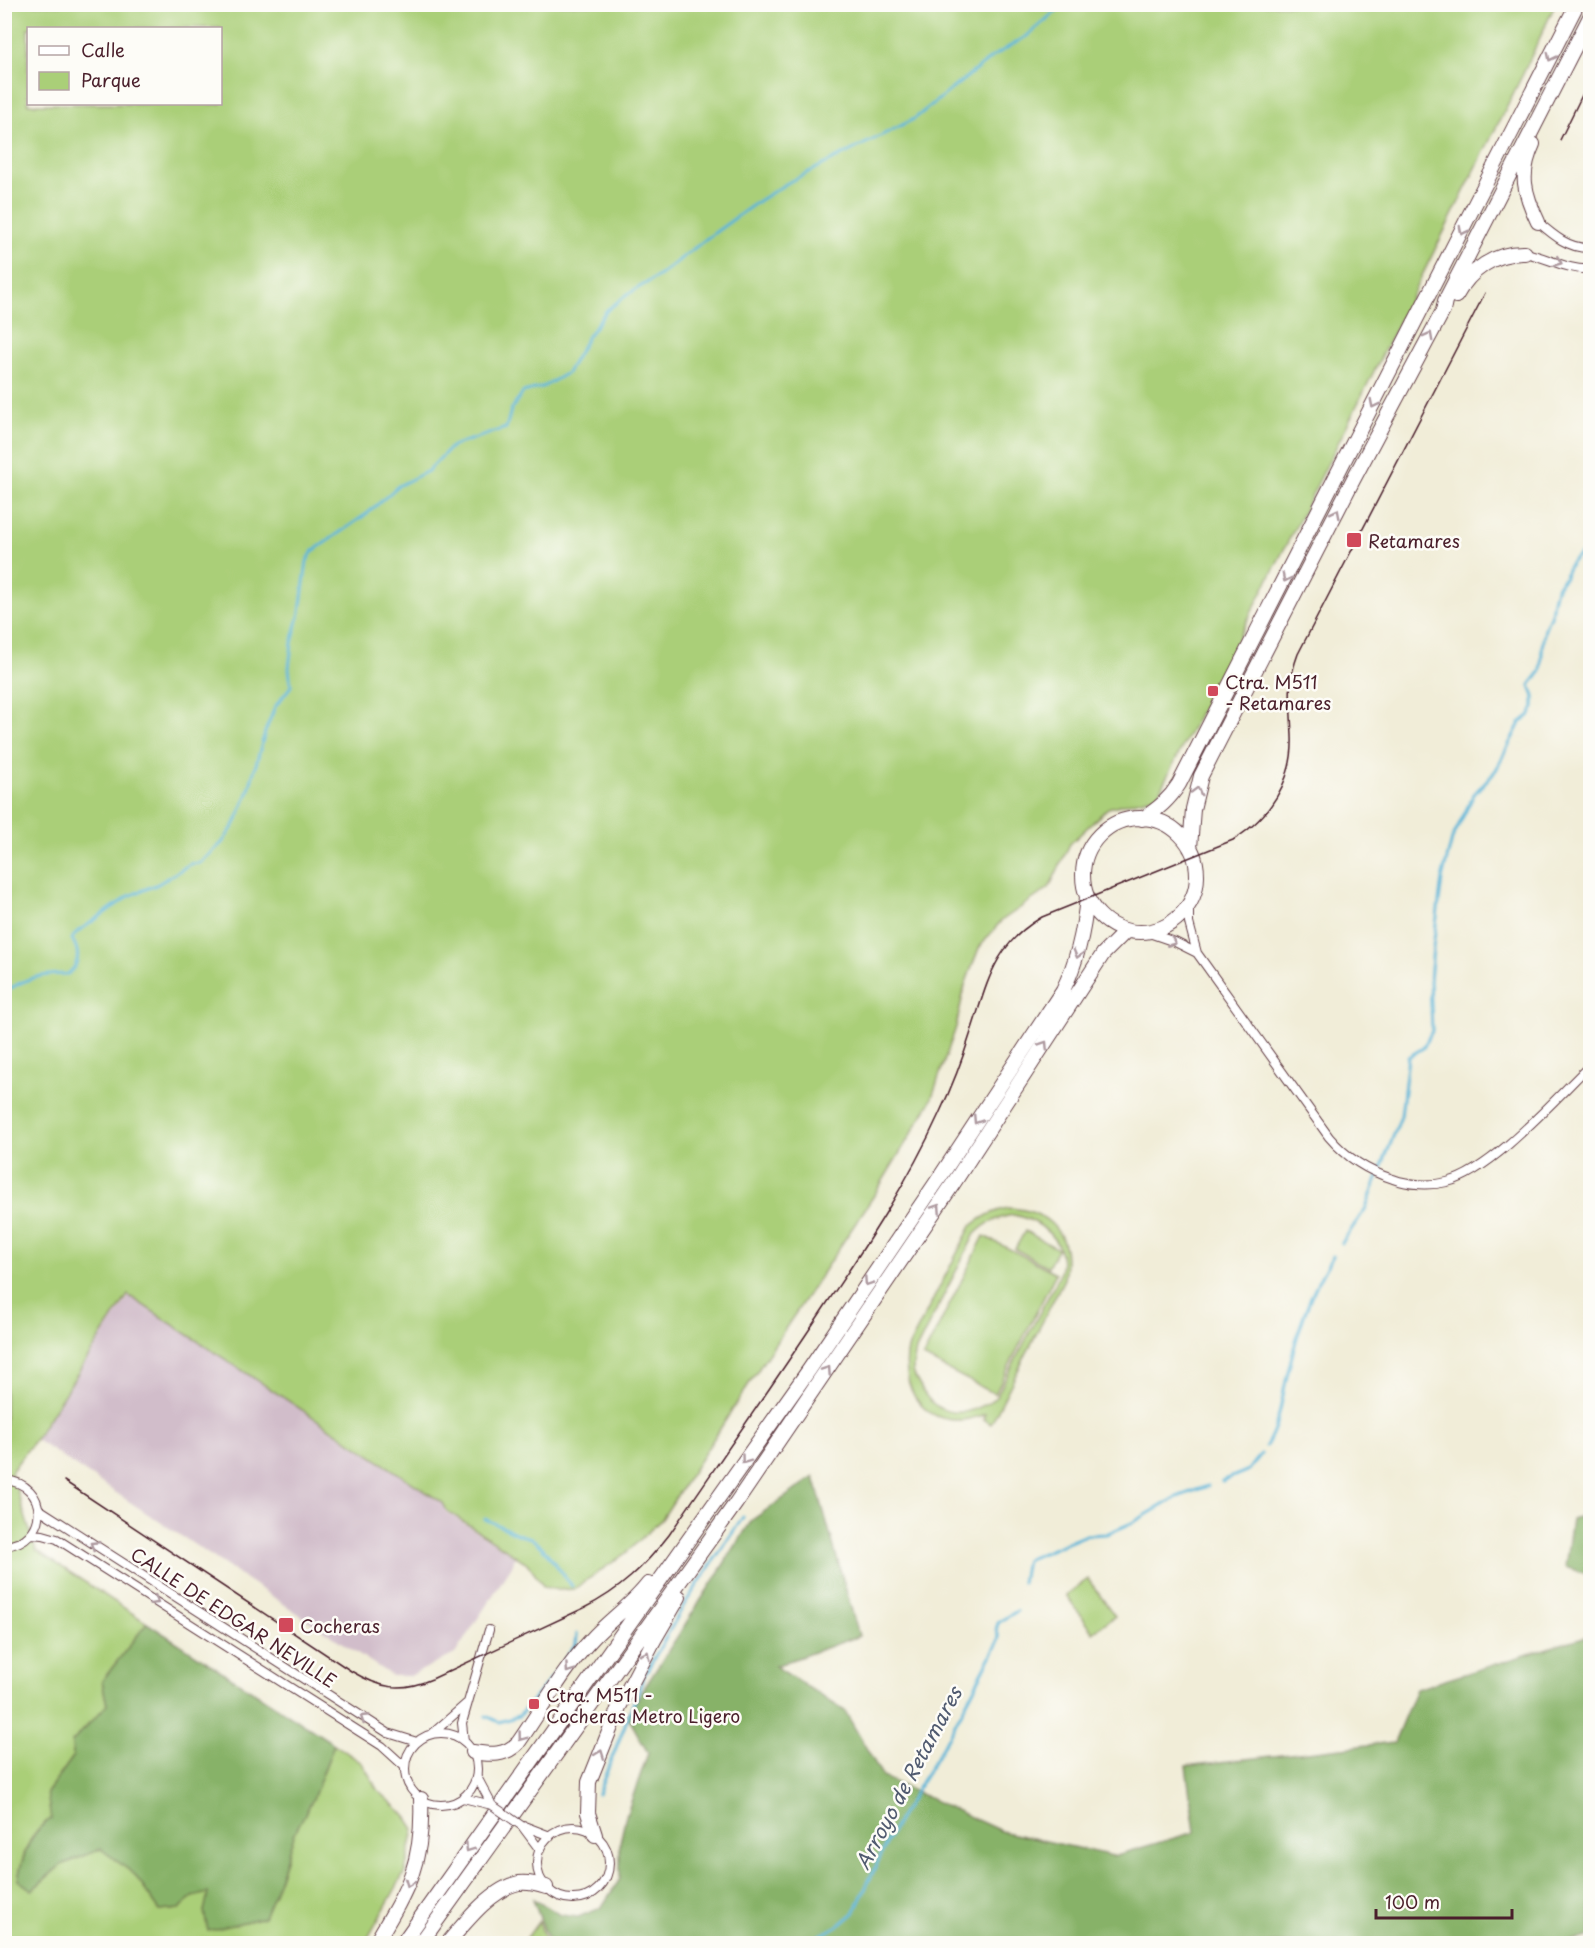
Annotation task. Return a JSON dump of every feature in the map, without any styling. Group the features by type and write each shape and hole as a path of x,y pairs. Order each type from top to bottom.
{"highway":[{"path":"1142,819 1162,806 1179,784 1577,4"},
{"path":"1190,848 1193,809 1201,776 1443,310 1445,301 1590,16"},
{"path":"1538,222 1526,193 1524,175 1527,158 1554,102 1554,90"},
{"path":"1443,310 1452,304 1461,286 1488,261 1513,252 1525,253"},
{"path":"1132,819 1161,823 1178,833 1190,848 1196,867 1193,895 1189,904 1171,923 1146,932 1126,931 1102,918 1087,897 1084,888 1085,860 1099,836 1115,825 1132,819"},
{"path":"402,1944 809,1370 1063,990 1073,970 1079,950 1087,897"},
{"path":"420,1944 736,1503 953,1185 1103,954 1126,931"},
{"path":"595,1835 588,1813 588,1788 610,1726 665,1619 736,1503"},
{"path":"473,1752 500,1754 507,1752 518,1743 583,1649 599,1631 642,1592 680,1550"},
{"path":"375,1944 404,1896 411,1877 420,1845 421,1799"},
{"path":"447,1944 476,1912 502,1890 521,1883 546,1887"}],"street":[{"path":"1538,222 1567,243 1590,248"},
{"path":"1525,253 1545,257 1569,267 1590,269"},
{"path":"1189,904 1189,923 1197,953 1329,1137 1344,1154 1373,1172 1400,1182 1419,1184 1447,1182 1480,1166 1503,1149 1590,1065"},
{"path":"1146,932 1197,953"},
{"path":"4,1480 23,1485 30,1491 39,1509 39,1518 31,1534 15,1545 4,1546"},
{"name":"CALLE DE EDGAR NEVILLE","path":"39,1509 388,1733 417,1742"},
{"name":"CALLE DE EDGAR NEVILLE","path":"31,1534 57,1539 382,1746 405,1767"},
{"path":"464,1741 462,1723 489,1630"},
{"path":"433,1733 442,1732 464,1741 473,1752 478,1768 477,1777 470,1792 463,1798 442,1806 421,1799 409,1785 405,1767 411,1749 417,1742 433,1733 467,1703"},
{"path":"477,1777 492,1805"},
{"path":"463,1798 492,1805 522,1826 550,1836"},
{"path":"522,1826 540,1850"},
{"path":"573,1827 595,1835 605,1847 609,1859 607,1875 597,1889 591,1894 575,1899 561,1897 546,1887 538,1869 540,1850 550,1836 565,1828 573,1827"}],"shaded area":[{"path":"129,1296 443,1503 446,1512 515,1556 513,1564 455,1654 410,1676 392,1676 35,1439"}],"green space":[{"path":"5,5 1555,5 1523,74 1312,495 1157,796 1108,808 1070,844 1049,888 1001,921 979,948 965,985 956,1027 930,1103 873,1197 662,1519 626,1553 574,1589 558,1590 544,1587 527,1563 447,1511 443,1503 128,1295 36,1438 11,1472 36,1550 147,1623 102,1681 107,1705 72,1742 73,1757 47,1793 52,1819 32,1837 24,1853 18,1880 32,1890 61,1865 101,1849 134,1874 160,1911 179,1909 193,1897 209,1892 204,1912 278,1883 295,1832 313,1799 334,1744 362,1763 379,1791 405,1815 414,1829 405,1872 365,1943 5,1944"},
{"path":"1003,1209 1023,1210 1036,1214 1056,1228 1065,1250 1064,1279 991,1424 983,1419 985,1414 967,1419 950,1420 936,1416 924,1408 915,1397 909,1383 906,1366 908,1348 971,1226 988,1214","holes":["1013,1215 1023,1217 1042,1227 1056,1242 1062,1262 1058,1278 996,1397 986,1404 965,1412 944,1410 927,1397 915,1378 913,1369 916,1350 975,1234 997,1219"]},
{"path":"1025,1231 1058,1249 1048,1267 1015,1249"},
{"path":"984,1236 1056,1273 995,1394 923,1357"},
{"path":"814,1477 859,1636 775,1666 845,1711 883,1777 1001,1831 1113,1856 1195,1832 1186,1766 1394,1742 1416,1689 1590,1635 1590,1936 1564,1944 1151,1944 1110,1941 1088,1944 549,1943 533,1899 561,1915 578,1917 601,1908 620,1879 620,1843 625,1819 648,1753 627,1715 752,1520"},
{"path":"1590,1512 1590,1575 1565,1567 1572,1519"},
{"path":"1088,1579 1115,1616 1093,1632 1066,1595"},
{"path":"147,1623 334,1744 313,1799 295,1832 264,1917 208,1931 204,1912 208,1893 193,1897 179,1909 160,1911 134,1874 101,1849 61,1865 32,1890 18,1880 32,1837 51,1819 47,1793 73,1757 72,1742 107,1705 102,1681"},
{"path":"539,1921 546,1943 523,1943"}],"waterway":[{"path":"4,993 34,978 68,974 78,958 72,939 76,933 129,896 158,884 190,864 200,863 222,843 235,824 248,793 265,732 275,707 291,686 289,668 292,643 300,612 307,561 313,551 368,513 398,486 428,471 452,446 506,428 511,410 523,392 543,387 567,373 588,336 607,310 628,294 660,275 760,200 789,182 914,119 992,57 1027,36 1064,4"},
{"name":"Arroyo de Retamares","path":"1342,1243 1366,1208 1401,1116 1408,1057 1423,1048 1432,1031 1430,981 1433,947 1442,879 1452,839 1474,794 1496,770 1520,723 1530,715 1534,707 1530,685 1541,671 1545,627 1551,617 1556,590 1571,563 1590,546"},
{"name":"Arroyo de Retamares","path":"1266,1446 1277,1420 1305,1313 1317,1284 1333,1256"},
{"name":"Arroyo de Retamares","path":"1222,1481 1249,1470 1261,1454"},
{"name":"Arroyo de Retamares","path":"1022,1582 1026,1560 1086,1535 1106,1534 1132,1523 1177,1497 1208,1486"},
{"path":"598,1794 644,1676 684,1605 743,1517"},
{"path":"485,1519 531,1538 542,1547 572,1586"},
{"name":"Arroyo de Retamares","path":"804,1944 841,1924 854,1913 892,1831 946,1741 997,1645 998,1623 1017,1611"},
{"path":"486,1716 499,1722 519,1716 576,1644 577,1634"}],"tram line":[{"path":"1560,140 1590,79"},
{"path":"64,1481 351,1671 390,1687 410,1686 432,1679 584,1608 609,1594 631,1577 669,1535 806,1335 886,1212 914,1164 944,1104 989,980 1003,952 1026,928 1042,917 1233,840 1258,821 1277,797 1284,783 1292,752 1291,685 1298,654 1485,293"}],"place":[{"name":"Retamares","path":"1354,540"},
{"name":"Ctra. M511 - Retamares","path":"1213,691"},
{"name":"Cocheras","path":"286,1625"},
{"name":"Ctra. M511 - Cocheras Metro Ligero","path":"534,1704"}]}
